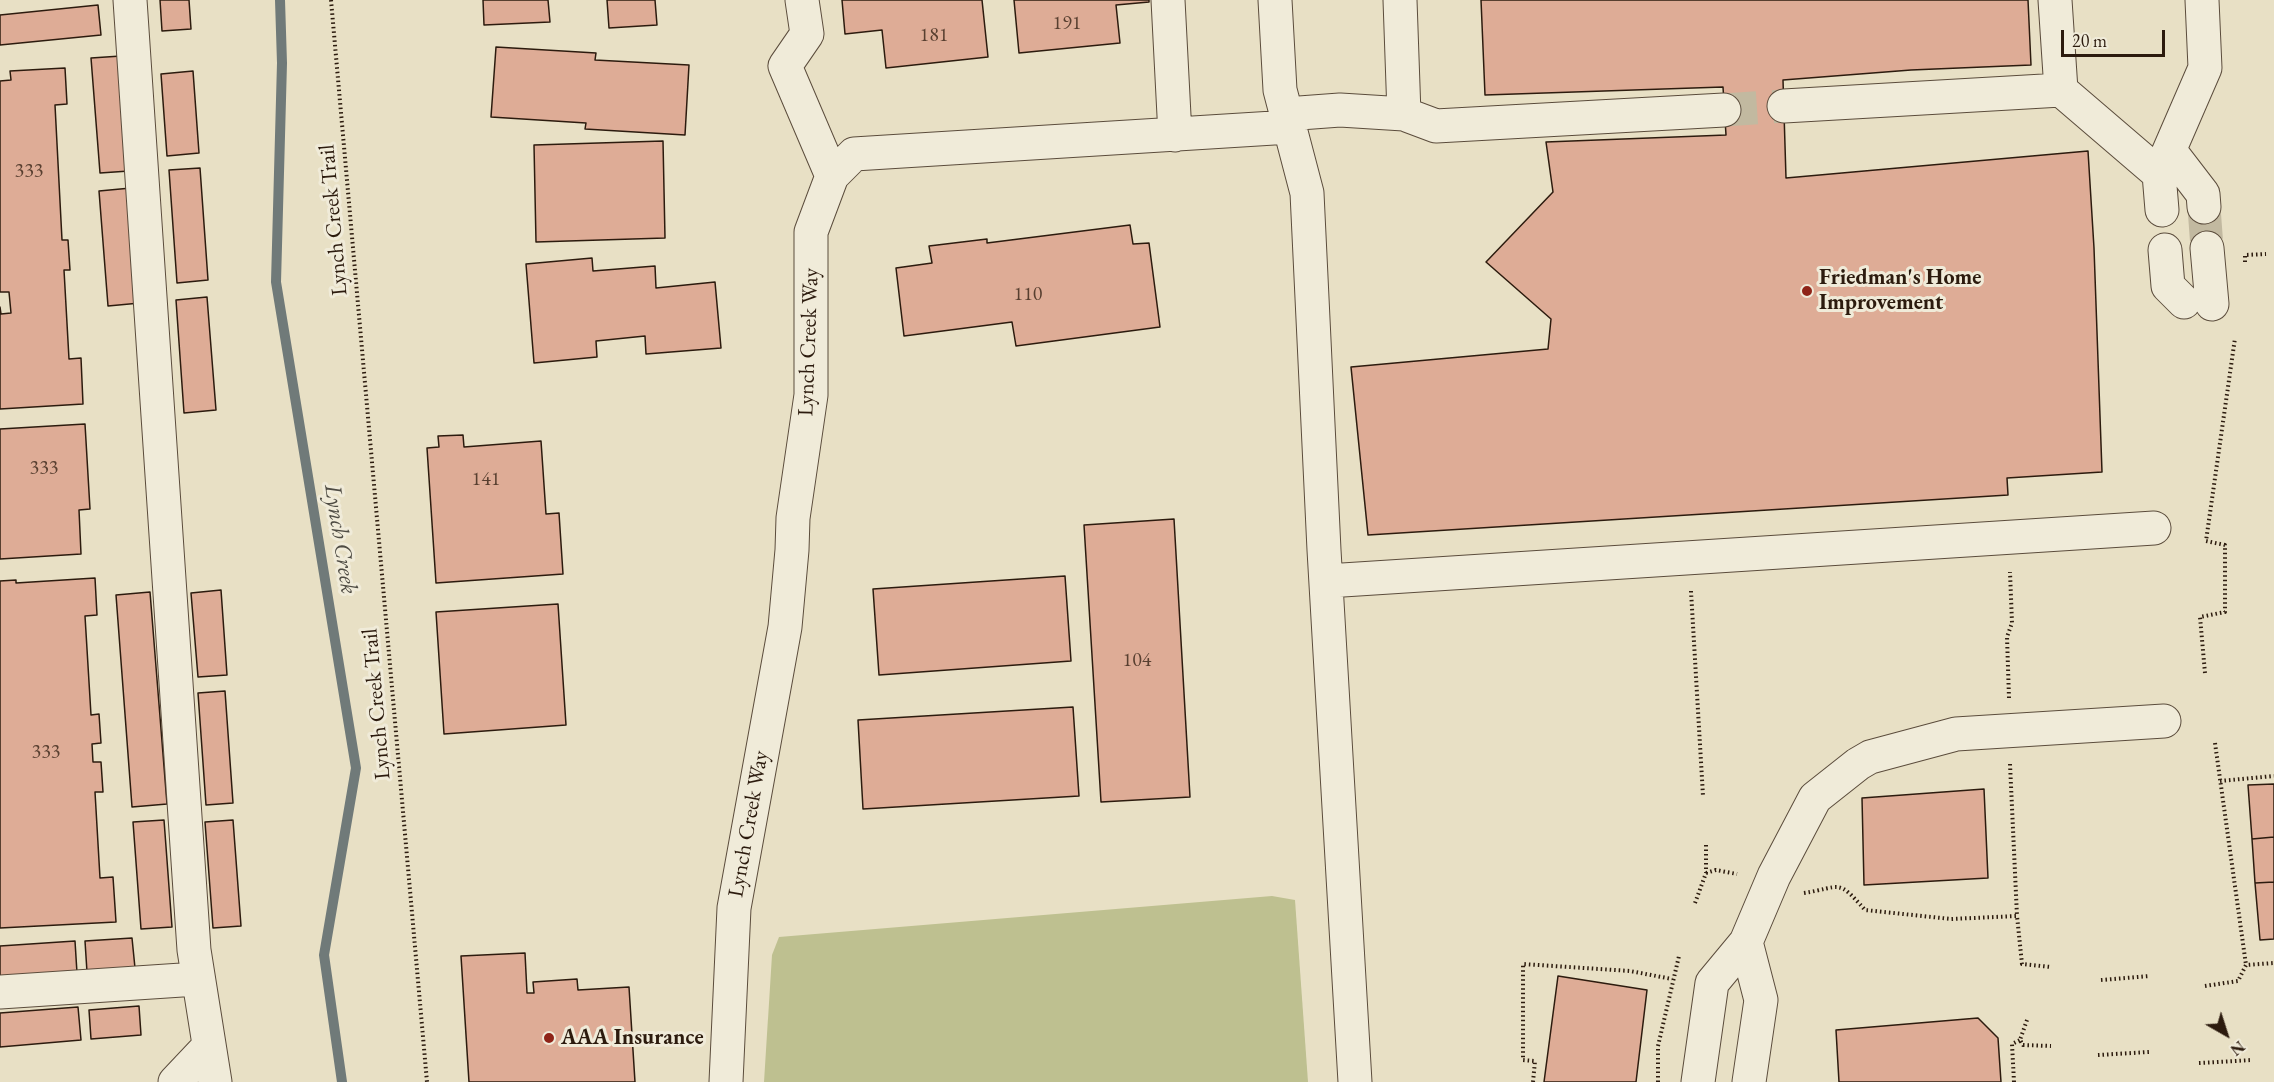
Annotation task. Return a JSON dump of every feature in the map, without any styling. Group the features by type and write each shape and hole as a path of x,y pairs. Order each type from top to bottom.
{"street":[{"path":"130,0 197,979 215,1082"},
{"path":"802,0 807,34 785,66 832,176"},
{"path":"1168,0 1175,135"},
{"path":"1275,0 1280,90 1307,193 1355,1082"},
{"path":"1400,0 1404,114"},
{"path":"2055,0 2061,90"},
{"path":"2162,210 2164,163 2205,68 2202,0"},
{"path":"1784,106 2061,90 2164,163 2203,194 2204,207"},
{"name":"Lynch Creek Way","path":"726,1082 734,908 785,627 793,518 811,395 811,232 832,176 854,154 1175,135 1288,120 1340,110 1404,114 1436,126 1724,110"},
{"path":"2165,250 2168,286 2198,303 2207,248"},
{"path":"1327,581 2154,528"},
{"path":"1698,1082 1712,983 1746,942 1774,876 1815,798 1858,764 1870,757 1956,734 2164,720"},
{"path":"1746,942 1761,1000 1749,1082"},
{"path":"0,992 197,979"},
{"path":"175,1082 208,1046"}],"path":[{"name":"Lynch Creek Trail","path":"331,0 427,1082"},
{"path":"2245,264 2245,255 2266,254"},
{"path":"2205,673 2200,617 2225,612 2225,545 2206,541 2235,338"},
{"path":"2009,563 2012,623 2007,637 2009,699"},
{"path":"1690,581 1703,796"},
{"path":"2205,986 2238,981 2246,965 2216,743"},
{"path":"2010,756 2017,916 2022,964 2051,967"},
{"path":"2220,781 2274,776"},
{"path":"1695,903 1706,873 1706,842"},
{"path":"1706,873 1716,870 1748,876"},
{"path":"1796,894 1820,891 1835,886 1848,891 1865,910 1951,919 2017,916"},
{"path":"1658,1082 1658,1046 1679,956"},
{"path":"2246,965 2274,963"},
{"path":"1533,1082 1535,1061 1523,1060 1523,964 1630,971 1672,979"},
{"path":"2100,980 2150,976"},
{"path":"2014,1082 2012,1044 2020,1040 2027,1020"},
{"path":"2020,1040 2023,1045 2051,1046"},
{"path":"2098,1055 2149,1052"},
{"path":"2199,1063 2252,1060"}],"green space":[{"path":"1272,896 1295,900 1308,1082 764,1082 772,955 779,937"}],"building":[{"path":"160,0 189,0 191,29 162,31"},
{"path":"483,0 548,0 550,22 484,25"},
{"path":"607,0 655,0 657,25 609,28"},
{"path":"842,0 982,0 988,57 886,68 882,30 845,34"},
{"path":"1014,0 1149,0 1149,2 1116,5 1120,43 1019,53"},
{"name":"Friedman's Home Improvement","path":"1481,0 2028,0 2031,65 1911,70 1783,80 1786,178 2088,151 2102,472 2007,478 2008,495 1368,535 1351,367 1548,349 1551,319 1486,262 1553,192 1546,142 1726,135 1723,87 1485,95"},
{"path":"98,5 101,35 0,45 0,15"},
{"path":"496,47 596,53 595,60 689,65 685,135 585,129 586,123 491,117"},
{"path":"121,56 129,171 100,173 91,58"},
{"path":"65,68 67,104 55,105 62,240 68,240 70,270 64,270 69,359 81,358 83,404 0,409 0,307 1,314 11,313 9,292 0,292 0,81 11,80 10,71"},
{"path":"193,71 199,153 167,156 161,74"},
{"path":"663,141 665,238 536,242 534,145"},
{"path":"200,168 208,280 177,283 169,170"},
{"path":"131,188 140,303 108,306 99,191"},
{"path":"1130,225 1133,244 1149,243 1160,327 1016,346 1012,322 904,336 896,268 932,263 929,246 987,239 987,243"},
{"path":"592,258 593,271 655,266 656,288 715,282 721,348 646,354 645,336 596,341 597,357 534,363 526,264"},
{"path":"207,297 216,410 184,413 176,300"},
{"path":"85,424 90,509 79,510 81,554 0,559 0,429"},
{"path":"463,435 464,447 541,441 546,514 559,513 563,574 436,583 427,448 439,447 438,436"},
{"path":"1174,519 1190,797 1101,802 1084,525"},
{"path":"1065,576 1071,661 879,675 873,589"},
{"path":"95,578 97,615 85,616 91,715 99,714 101,743 92,744 93,762 101,762 103,792 95,792 100,878 113,877 116,922 0,928 0,581 16,580 16,583"},
{"path":"221,590 227,675 198,677 191,593"},
{"path":"150,592 167,804 132,807 116,595"},
{"path":"558,604 566,725 444,734 436,612"},
{"path":"225,691 233,803 206,805 198,693"},
{"path":"1073,707 1079,796 863,809 858,720"},
{"path":"2274,784 2274,837 2252,839 2248,785"},
{"path":"1984,789 1988,878 1864,885 1862,798"},
{"path":"164,820 172,927 141,929 133,822"},
{"path":"233,820 241,926 213,928 205,822"},
{"path":"2274,837 2274,882 2255,883 2252,839"},
{"path":"2274,882 2274,939 2260,940 2255,883"},
{"path":"132,938 135,968 87,972 85,941"},
{"path":"75,941 77,973 0,978 0,946"},
{"name":"AAA Insurance","path":"525,953 527,993 534,993 533,982 577,979 578,990 629,987 635,1082 469,1082 461,956"},
{"path":"1558,976 1647,990 1636,1082 1544,1082"},
{"path":"139,1006 141,1035 91,1039 89,1010"},
{"path":"78,1007 81,1040 0,1047 0,1013"},
{"path":"1978,1018 1998,1038 2001,1082 1839,1082 1836,1030"}],"waterway":[{"name":"Lynch Creek","path":"280,0 282,63 276,282 356,768 324,955 342,1082"}],"tunnel":[{"path":"1724,110 1784,106"},
{"path":"2204,207 2207,248"}],"place":[{"name":"Friedman's Home Improvement","path":"1807,291"},
{"name":"AAA Insurance","path":"549,1038"}]}
